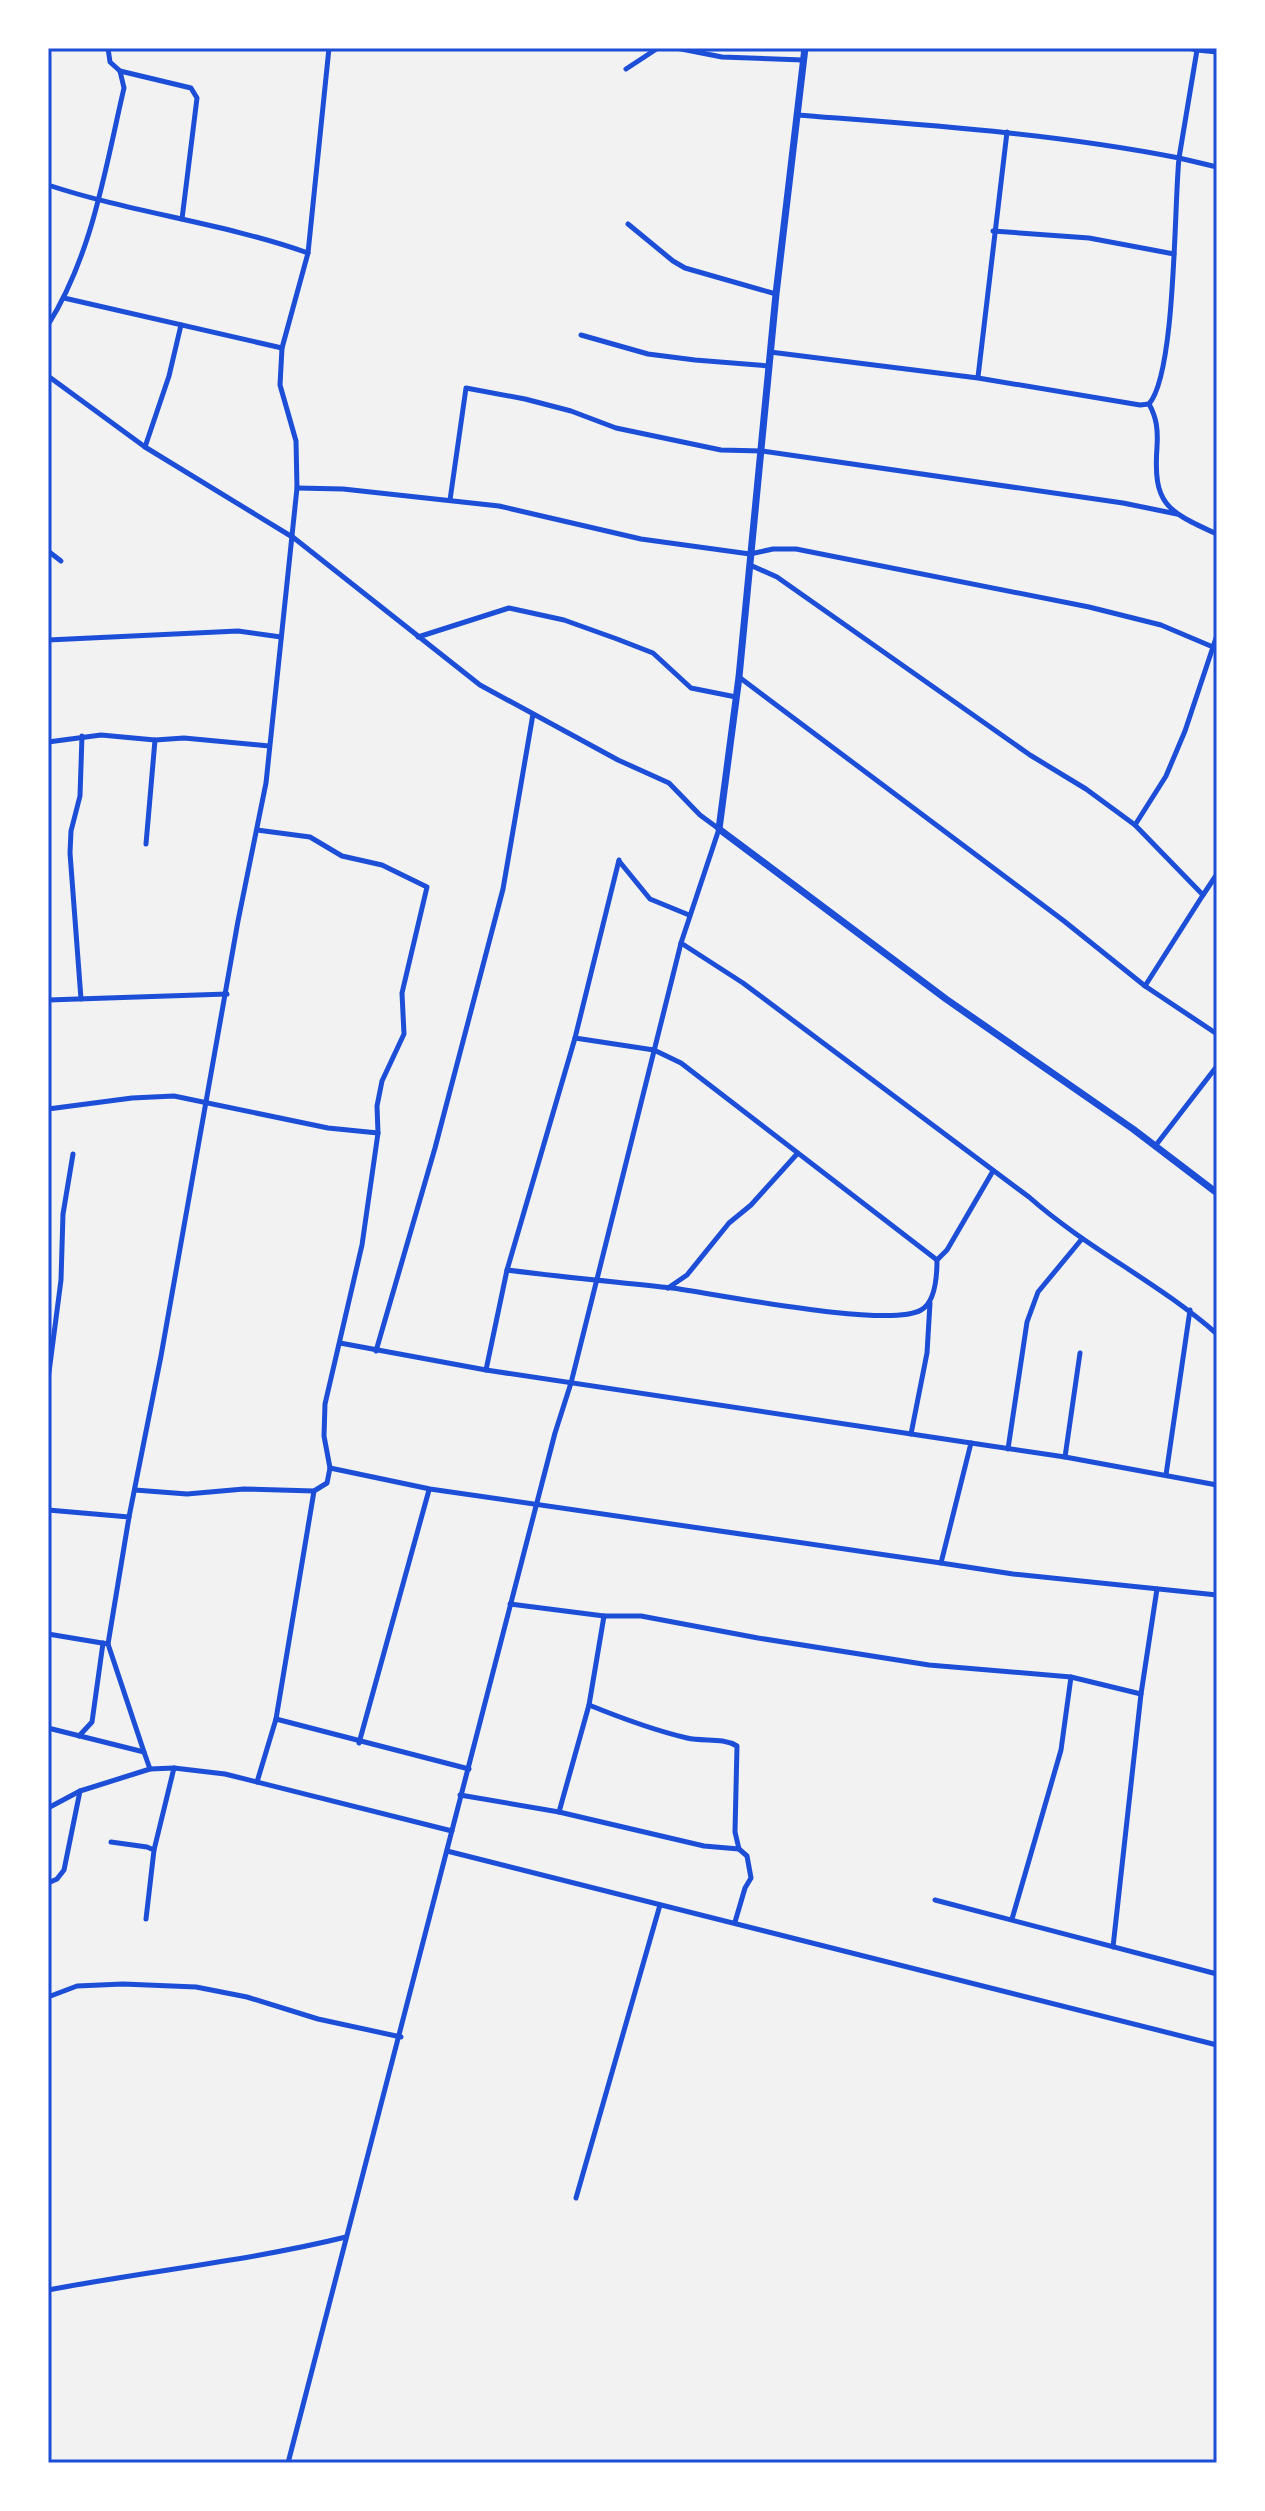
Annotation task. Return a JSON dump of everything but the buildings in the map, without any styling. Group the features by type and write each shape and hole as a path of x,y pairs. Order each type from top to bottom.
{"street":[{"path":"108,48 110,62 120,71 191,88 197,98 182,219"},
{"path":"79,1736 92,1722 266,783 297,488 297,447 280,385 282,348 308,253 329,48"},
{"path":"626,69 658,48"},
{"path":"676,48 694,54 732,58 803,60"},
{"path":"288,2463 401,2037 510,1604 571,1383 681,943 719,829 739,677 776,294 805,48"},
{"path":"1189,48 1217,52"},
{"path":"770,352 978,378 1149,404 1155,397 1163,363 1174,254 1179,158 1197,50"},
{"path":"48,325 64,298 88,240 124,88 120,71"},
{"path":"796,115 1007,132 1135,149 1217,167"},
{"path":"978,378 1007,132"},
{"path":"48,185 97,201 218,227 308,253"},
{"path":"628,224 685,268 776,294"},
{"path":"993,231 1089,238 1174,254"},
{"path":"64,298 282,348"},
{"path":"145,447 165,391 181,325"},
{"path":"581,335 648,354 769,366"},
{"path":"48,376 145,447 294,538 480,685 618,760 669,783 700,815 946,999 1156,1145 1217,1193"},
{"path":"450,500 466,388 525,399 571,411 616,428 707,447 762,451 1123,503 1177,514"},
{"path":"1149,404 1157,424 1156,481 1168,507 1217,534"},
{"path":"297,488 343,489 499,506 641,539 750,554 773,549 796,549 1089,607 1161,625 1213,647"},
{"path":"48,551 61,561"},
{"path":"749,565 777,577 1030,755 1086,789 1135,825 1203,895"},
{"path":"418,637 509,608 564,620 653,653 691,688 736,697"},
{"path":"48,640 238,631 281,637"},
{"path":"1135,825 1166,776 1185,731 1217,635"},
{"path":"739,677 1064,921 1145,986 1217,1034"},
{"path":"376,1351 435,1148 503,889 533,714"},
{"path":"48,742 101,735 155,740 184,738 269,746"},
{"path":"81,999 70,853 71,831 80,796 82,736"},
{"path":"146,844 155,740"},
{"path":"135,1490 187,1494 244,1489 314,1491 327,1483 330,1468 323,1419 362,1245 378,1133 377,1106 382,1081 404,1034 402,993 427,887 382,865 342,856 310,837 257,830"},
{"path":"486,1370 507,1270 575,1038 619,860 650,899 689,915"},
{"path":"1145,986 1217,874"},
{"path":"681,943 743,983 1081,1240 1190,1310 1217,1334"},
{"path":"48,1000 227,994"},
{"path":"575,1038 654,1050 681,1063 937,1260"},
{"path":"1156,1145 1217,1066"},
{"path":"48,1109 158,1096 205,1102 328,1128 378,1133"},
{"path":"48,1380 63,1259 63,1214 73,1154"},
{"path":"668,1288 687,1275 729,1223 751,1205 797,1154"},
{"path":"911,1434 927,1353 930,1302 937,1260 947,1250 993,1171"},
{"path":"1008,1449 1027,1322 1038,1292 1081,1240"},
{"path":"507,1270 668,1288 859,1315 895,1317 924,1309 930,1302"},
{"path":"1166,1475 1190,1310"},
{"path":"340,1343 486,1370 1065,1457 1217,1485"},
{"path":"1065,1457 1080,1353"},
{"path":"941,1563 971,1443"},
{"path":"330,1468 430,1489 941,1563 1217,1595"},
{"path":"359,1743 430,1489"},
{"path":"257,1782 276,1719 314,1491"},
{"path":"48,1510 129,1517"},
{"path":"1113,1947 1141,1694 1157,1589"},
{"path":"510,1604 604,1616 641,1616 929,1665 1071,1677 1141,1694"},
{"path":"559,1812 589,1705 604,1616"},
{"path":"48,1634 106,1644"},
{"path":"106,1644 150,1769"},
{"path":"1012,1919 1061,1750 1071,1677"},
{"path":"589,1705 643,1727 691,1739 728,1741 737,1746 735,1832 739,1849 747,1856 751,1878 735,1922"},
{"path":"276,1719 469,1770"},
{"path":"48,1728 144,1752"},
{"path":"146,1919 154,1850 174,1768"},
{"path":"48,1808 80,1791 150,1769 174,1768 257,1782 452,1831"},
{"path":"48,1883 57,1879 64,1870 80,1791"},
{"path":"460,1795 559,1812 704,1846 739,1849"},
{"path":"111,1842 154,1850"},
{"path":"447,1851 1217,2045"},
{"path":"935,1900 1217,1974"},
{"path":"576,2198 660,1905"},
{"path":"48,1997 65,1989 96,1985 196,1987 401,2037"},
{"path":"48,2290 129,2274 163,2272 346,2237"}]}
